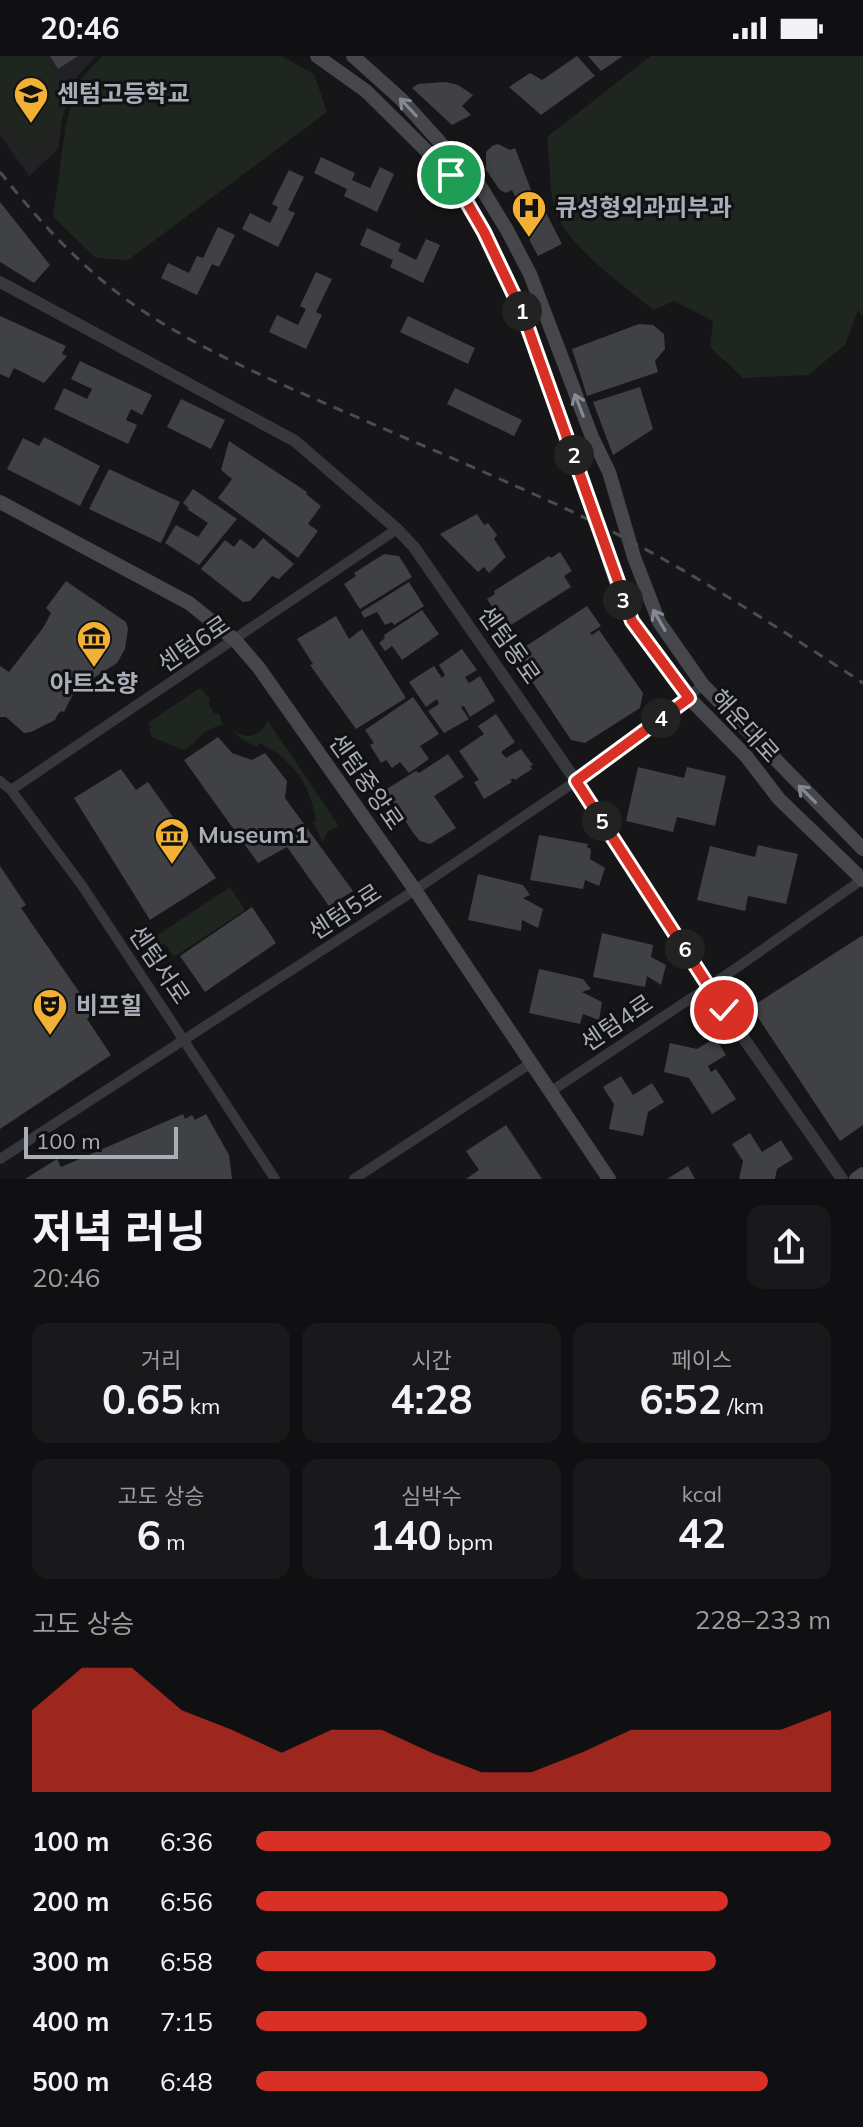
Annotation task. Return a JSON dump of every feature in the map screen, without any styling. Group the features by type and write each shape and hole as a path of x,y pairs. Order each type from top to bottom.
{"main road":[{"name":"해운대로","path":"317,56 366,91 451,175 484,232 523,314 632,621 689,698 746,756 779,799 863,879"},
{"name":"해운대로","path":"353,56 401,99 482,189 507,230 530,274 592,437 609,472 649,600 659,622 703,685 863,849"},
{"name":"센텀중앙로","path":"0,502 189,603 235,640 259,668 415,890 609,1179"},
{"path":"856,1179 863,1174"}],"street":[{"name":"센텀동로","path":"0,282 295,441 414,547 576,781 709,986 842,1179"},
{"name":"센텀6로","path":"11,790 397,529"},
{"name":"센텀5로","path":"0,1159 415,890 576,781 703,685"},
{"name":"센텀서로","path":"0,781 11,790 83,887 275,1179"},
{"name":"센텀4로","path":"550,1092 863,879"},
{"path":"354,1179 531,1063"}],"shaded area":[{"name":"센텀고등학교","path":"0,56 96,56 74,80 63,115 58,149 29,176 0,135"},
{"name":"센텀고등학교","path":"0,56 44,56 69,96 59,129 25,154 0,118"},
{"path":"102,56 281,56 314,74 327,112 128,260 96,258 53,217 66,124 78,82"},
{"path":"651,56 863,56 863,317 858,310 845,345 808,375 743,378 710,347 713,321 674,301 654,310 596,263 559,221 552,198 547,137"},
{"path":"200,688 210,699 209,704 214,713 219,714 223,725 207,730 183,750 152,737 149,730 152,727 148,723"},
{"path":"268,721 339,826 327,832 323,843 313,822 316,821 309,795 298,774 271,749 259,743 257,747 232,728 247,736 257,733"},
{"path":"230,887 245,910 174,957 166,945 154,942 152,939"}],"building":[{"path":"50,56 78,56 58,69"},
{"path":"577,56 595,76 541,115 509,87 530,73 542,80"},
{"path":"588,56 623,56 601,71"},
{"path":"446,82 458,85 473,95 462,106 471,115 452,125 412,88 418,84"},
{"path":"498,144 510,150 515,148 533,195 538,204 541,203 562,244 538,256 511,206 518,202 512,190 506,193 500,190 486,170 486,152"},
{"path":"321,157 355,173 352,180 370,188 380,167 394,174 377,212 344,196 347,189 314,173"},
{"path":"289,170 304,177 288,210 295,213 278,247 242,229 250,213 270,223 278,207 272,204"},
{"path":"0,202 50,265 34,283 0,262"},
{"path":"218,227 235,235 219,267 212,264 197,295 161,278 168,263 189,273 197,256 203,258"},
{"path":"367,228 401,244 398,251 416,260 426,239 440,245 423,283 390,267 393,260 360,245"},
{"path":"316,272 332,279 316,312 322,315 306,349 269,332 277,315 298,325 306,309 300,306"},
{"path":"0,316 66,346 62,354 67,356 44,383 14,368 9,378 0,374"},
{"path":"408,316 475,348 468,364 400,332"},
{"path":"639,324 653,325 664,334 665,349 655,361 658,372 587,396 572,349"},
{"path":"80,361 152,395 142,415 131,409 126,420 137,425 128,444 54,409 64,388 87,399 92,389 71,379"},
{"path":"640,387 653,429 613,455 593,402"},
{"path":"455,388 522,420 514,436 447,404"},
{"path":"181,399 225,420 211,449 167,427"},
{"path":"44,437 100,466 80,506 7,469 23,438 39,446"},
{"path":"229,441 307,492 321,506 308,524 318,531 298,558 218,498 232,479 221,470"},
{"path":"109,469 180,502 161,543 89,509"},
{"path":"193,489 237,519 199,565 165,543 176,525 198,537 208,523 183,503"},
{"path":"477,514 484,525 488,523 497,535 494,539 506,557 489,573 484,567 478,572 440,534"},
{"path":"263,538 294,564 279,579 272,576 250,601 243,602 201,569 225,540 234,547 240,539 254,549"},
{"path":"560,552 572,571 564,576 571,587 506,628 487,599 495,594 494,591"},
{"path":"384,554 399,556 412,577 360,609 344,584 356,576 354,573"},
{"path":"66,581 126,622 125,649 117,663 75,690 64,712 61,711 55,720 24,733 6,717 0,717 0,666 9,672 43,628 51,613 46,608"},
{"path":"409,582 424,606 394,625 392,622 385,625 377,612 364,618 361,612"},
{"path":"587,606 601,626 590,633 592,635 599,630 643,693 640,708 585,743 571,740 529,677 534,670 527,675 514,654"},
{"path":"422,610 439,634 402,660 392,646 385,651 379,643 385,638 384,635"},
{"path":"336,616 349,639 362,629 406,698 356,729 310,665 313,664 297,639"},
{"path":"462,649 477,670 465,677 469,683 480,676 495,701 470,717 464,706 461,707 469,719 444,733 428,711 439,704 437,699 426,707 409,682 434,666 442,678 445,675 439,665"},
{"path":"413,697 439,734 420,746 429,759 409,773 400,762 392,768 386,760 381,763 370,745 374,743 365,730"},
{"path":"496,714 515,742 501,752 506,758 521,749 533,765 530,766 532,769 484,799 474,782 479,780 459,751 484,734 478,726"},
{"path":"218,737 232,753 252,760 265,753 287,781 285,798 353,891 329,906 287,847 258,863 184,760"},
{"path":"448,754 464,777 434,796 456,828 430,844 420,841 414,834 385,790"},
{"path":"638,767 684,778 687,767 726,776 715,826 677,817 673,832 626,821"},
{"path":"121,769 136,790 148,782 216,878 150,920 74,798"},
{"path":"539,835 588,844 590,859 605,868 599,886 585,880 583,889 530,880"},
{"path":"758,845 798,854 786,904 748,896 745,911 697,900 710,846 755,857"},
{"name":"비프힐","path":"0,866 26,905 21,908 93,1012 87,1019 111,1055 0,1129"},
{"path":"478,874 523,885 530,895 523,898 543,909 538,928 522,920 521,931 468,920"},
{"path":"252,907 276,943 205,992 180,956"},
{"path":"602,933 653,945 651,957 666,965 661,985 647,976 645,987 593,977"},
{"path":"863,935 863,1125 840,1141 751,1007"},
{"path":"539,969 583,979 591,989 582,992 602,1002 599,1020 583,1014 580,1024 529,1013"},
{"path":"715,1038 726,1055 708,1066 711,1072 716,1069 736,1099 712,1114 689,1078 664,1072 670,1043 697,1049"},
{"path":"621,1076 633,1095 652,1083 664,1102 648,1112 643,1136 609,1129 614,1104 603,1087"},
{"path":"183,1114 185,1119 192,1115 195,1120 206,1114 229,1155 232,1179 25,1179 57,1159 61,1167"},
{"path":"506,1125 542,1179 466,1179 479,1170 466,1151"},
{"path":"750,1133 762,1152 781,1140 793,1159 777,1169 775,1179 739,1179 743,1161 732,1144"},
{"path":"688,1166 695,1179 667,1179"}],"railway":[{"path":"0,172 48,229 84,264 122,297 166,326 263,376 599,525 714,589 863,683"}],"place":[{"name":"센텀고등학교","path":"31,125"},
{"name":"큐성형외과피부과","path":"529,239"},
{"name":"아트소향","path":"94,669"},
{"name":"Museum1","path":"172,866"},
{"name":"비프힐","path":"50,1037"}],"route":[{"path":"451,175 504,270 523,314 632,621 689,698 576,781 724,1010"}]}
